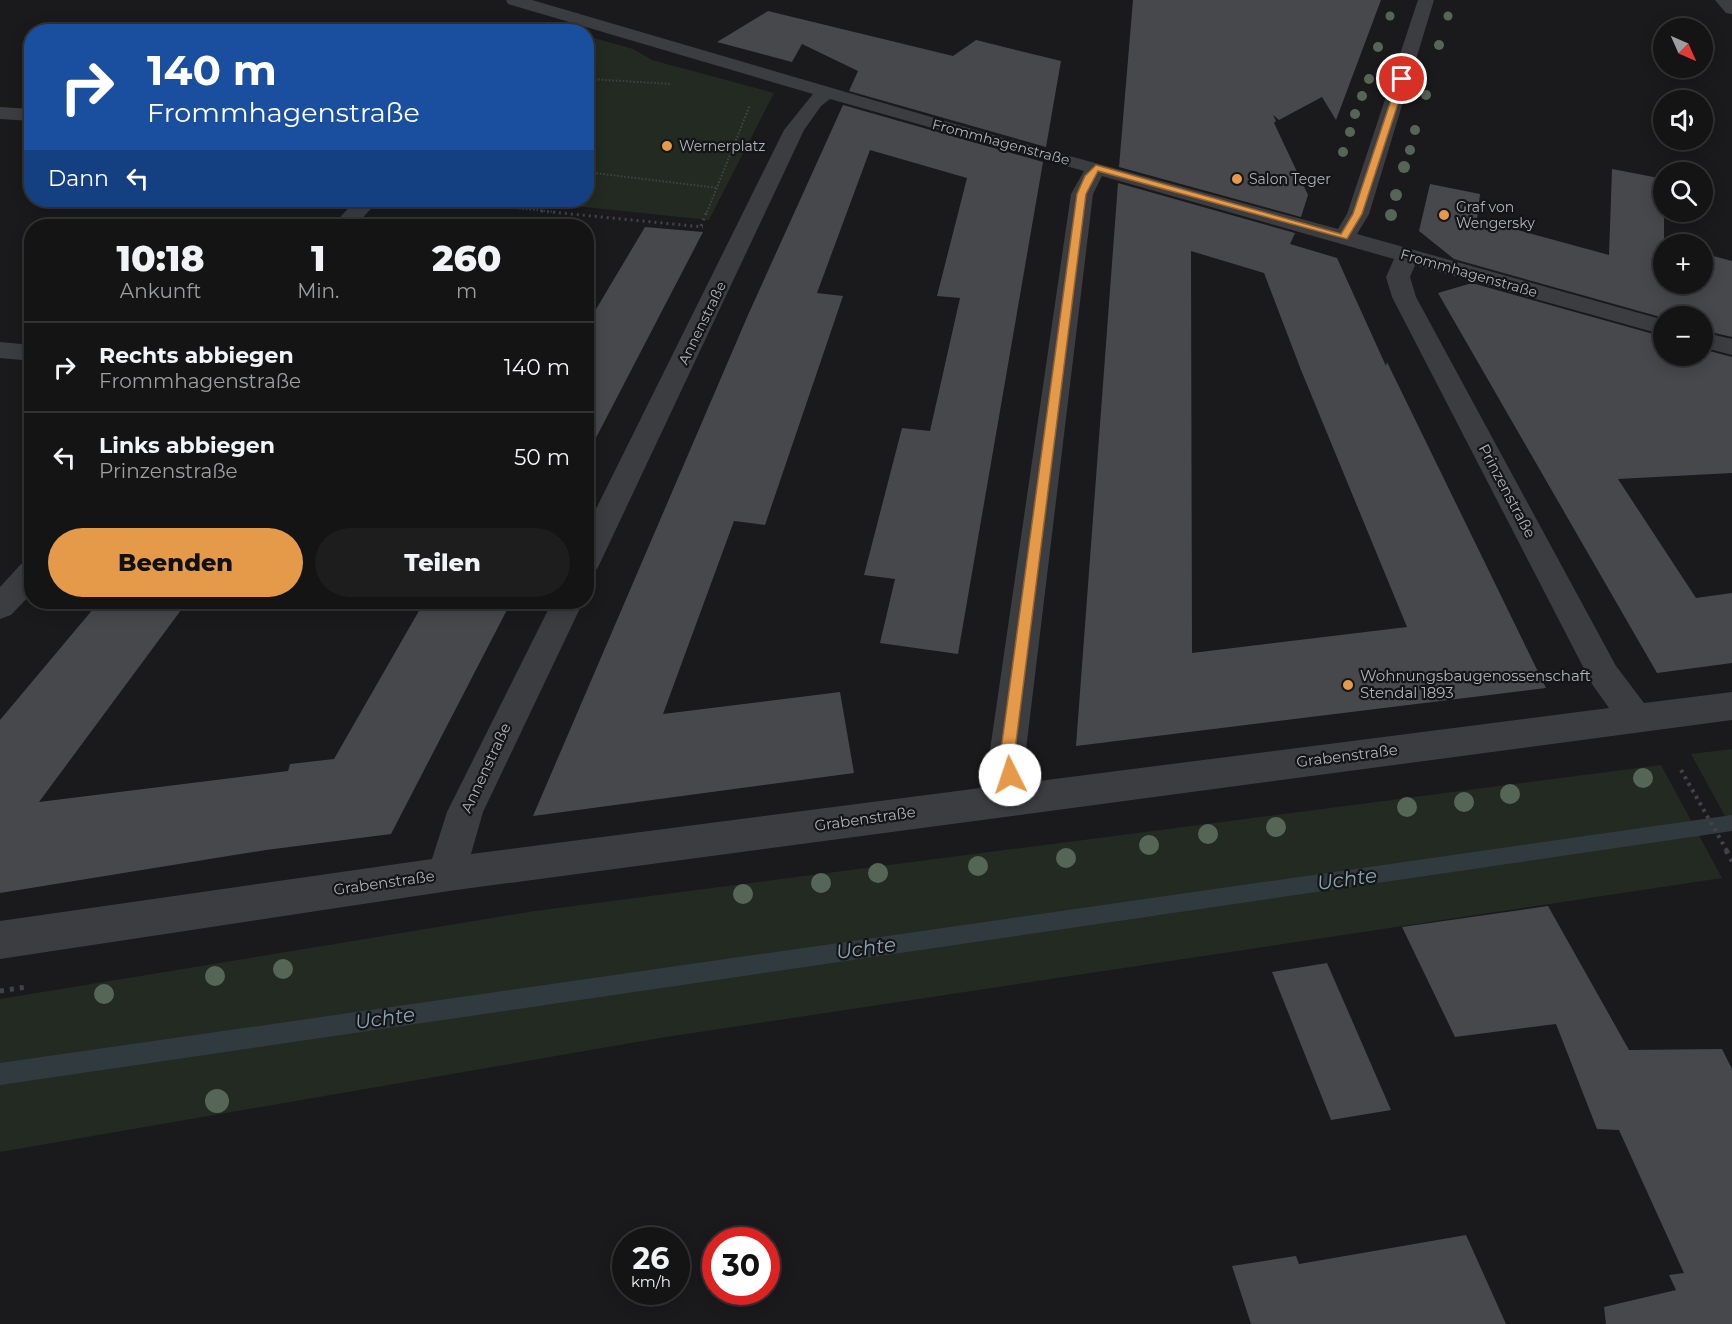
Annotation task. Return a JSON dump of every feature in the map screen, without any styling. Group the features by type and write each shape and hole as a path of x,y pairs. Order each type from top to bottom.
{"street":[{"name":"Frommhagenstraße","path":"514,0 588,24"},
{"path":"1344,237 1358,214 1426,0"},
{"path":"1722,0 1732,9"},
{"name":"Frommhagenstraße","path":"594,26 988,140 1096,168 1653,325"},
{"name":"Annenstraße","path":"594,545 794,130 814,102 828,92"},
{"path":"0,112 24,114"},
{"path":"1016,799 1008,750 1082,194 1089,176 1096,168"},
{"path":"350,219 361,207"},
{"name":"Prinzenstraße","path":"1407,255 1398,277 1404,297 1605,675 1636,719"},
{"path":"1713,342 1732,347"},
{"path":"0,350 24,352"},
{"path":"0,607 24,581"},
{"name":"Annenstraße","path":"449,874 453,846 465,812 564,609"},
{"name":"Grabenstraße","path":"0,940 449,874 1732,706"}],"path":[{"path":"701,226 752,101"},
{"path":"594,173 718,188"},
{"path":"504,207 747,230"},
{"path":"1682,770 1732,861"}],"shaded area":[{"name":"Wernerplatz","path":"594,38 633,49 652,60 774,93 709,220 584,207 594,207"},
{"path":"1732,749 1732,829 1691,754"},
{"path":"1661,765 1722,878 666,1037 0,1152 0,999 535,911"}],"building":[{"path":"1133,0 1381,0 1336,120 1322,97 1279,120 1273,115 1276,121 1274,123 1308,195 1301,217 1119,167"},
{"path":"768,11 953,56 976,40 1061,61 1046,147 849,91 858,71 802,44 792,62 717,42"},
{"path":"843,105 1043,162 958,654 880,643 895,579 864,575 902,428 930,431 960,298 937,296 967,178 870,150 817,293 843,296 765,525 734,521 663,714 840,692 854,773 533,816 748,315"},
{"path":"1612,169 1653,177 1653,222 1664,222 1664,234 1653,234 1653,294 1713,294 1713,256 1732,261 1732,337 1713,333 1713,306 1653,306 1653,315 1454,259 1419,231 1430,184 1480,194 1477,219 1609,255"},
{"path":"1118,183 1295,233 1290,244 1337,258 1386,366 1387,362 1546,688 1076,746","holes":["1191,251 1264,273 1301,370 1407,627 1192,653"]},
{"path":"645,227 703,232 594,442 594,313"},
{"path":"1472,283 1653,334 1653,366 1713,366 1713,352 1732,357 1732,473 1618,479 1696,598 1732,593 1732,663 1657,673 1438,293"},
{"path":"93,609 182,609 39,802 288,771 290,764 334,759 420,609 507,609 391,834 266,850 0,893 0,720"},
{"path":"1548,906 1629,1050 1722,1049 1732,1069 1732,1324 1606,1324 1604,1307 1676,1290 1669,1275 1684,1273 1619,1130 1597,1129 1556,1024 1455,1037 1402,927"},
{"path":"1327,963 1391,1110 1331,1120 1272,972"},
{"path":"1466,1235 1506,1324 1251,1324 1232,1266 1296,1256 1299,1264"}],"waterway":[{"name":"Uchte","path":"0,1074 1732,823"}],"place":[{"name":"Wernerplatz","path":"667,146"},
{"name":"Salon Teger","path":"1237,179"},
{"name":"Graf von Wengersky","path":"1444,215"},
{"name":"Wohnungsbaugenossenschaft Stendal 1893","path":"1348,685"}],"route":[{"path":"1010,775 1008,750 1082,194 1089,176 1096,168 1344,237 1358,214 1402,79"}]}
